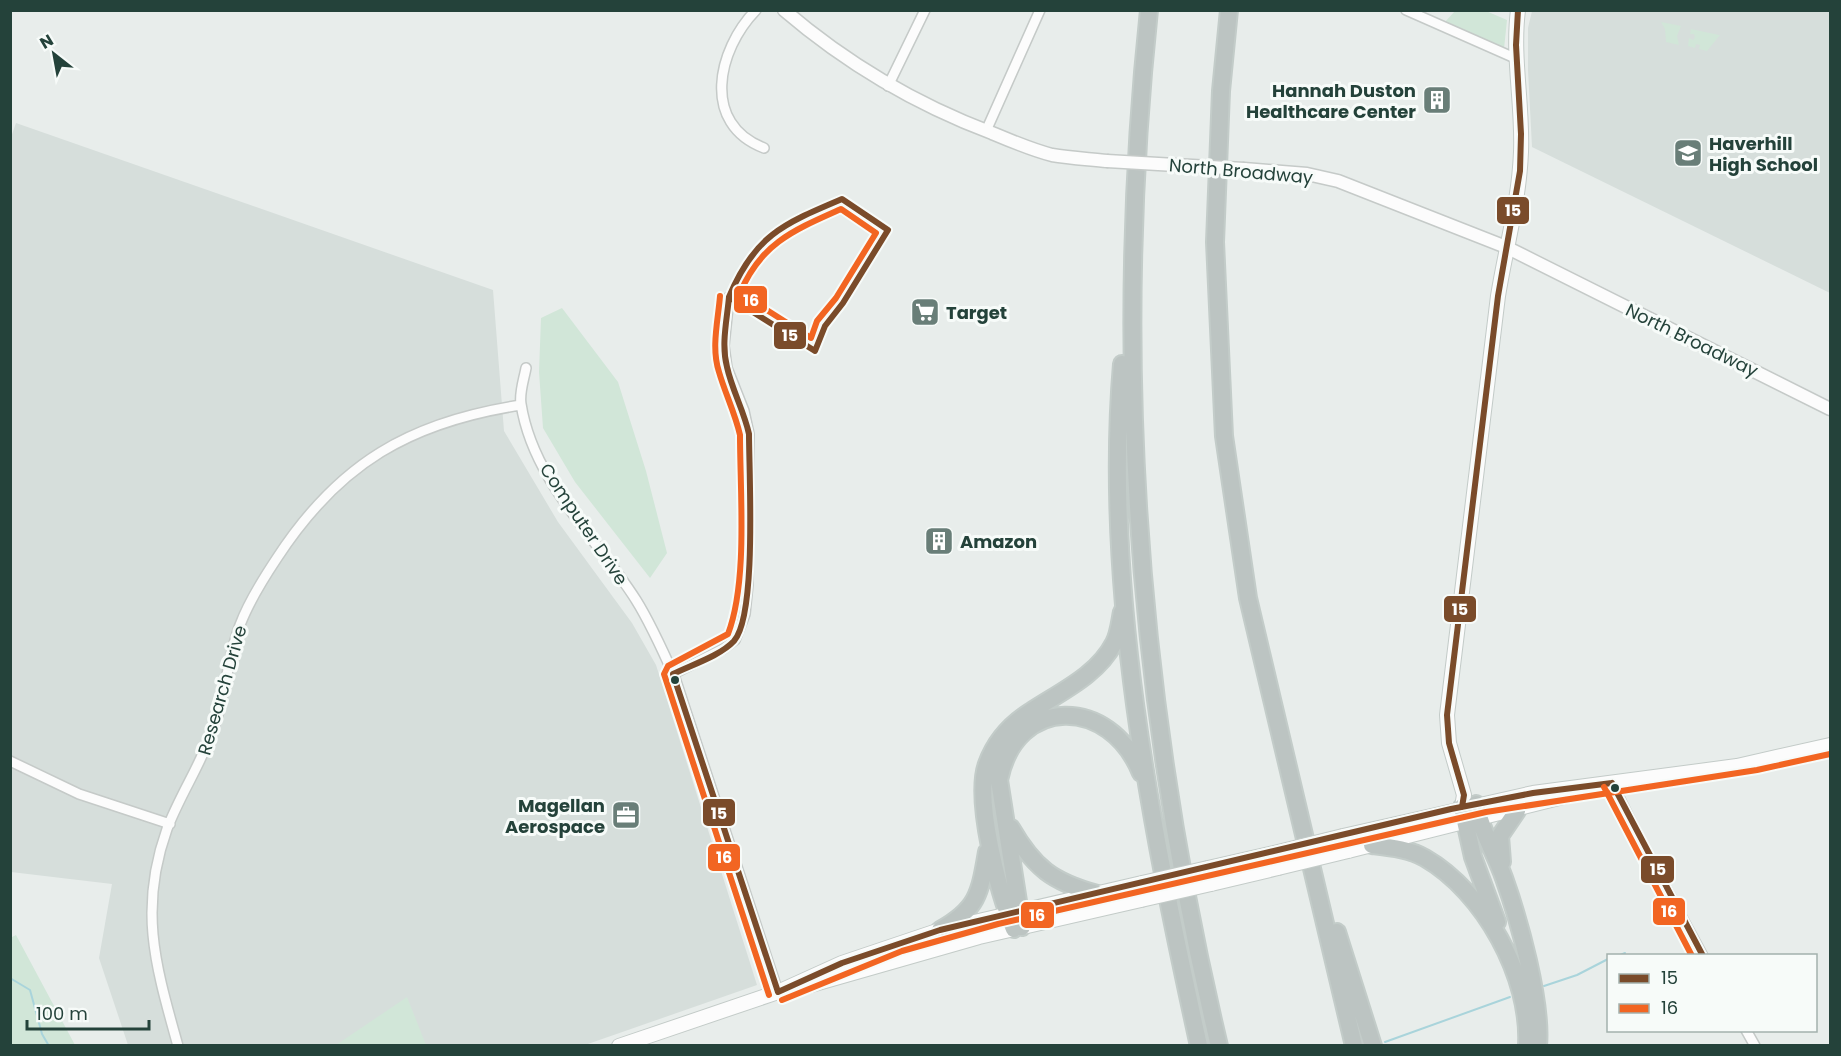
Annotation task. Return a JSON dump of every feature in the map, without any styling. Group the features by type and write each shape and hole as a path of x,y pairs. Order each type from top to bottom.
{"highway":[{"path":"1149,10 1137,145 1131,289 1137,512 1156,715 1186,903 1219,1046"},
{"path":"1229,10 1218,147 1215,242 1224,436 1248,598 1354,1046"},
{"path":"1131,289 1124,342 1118,432 1125,596 1147,787 1179,963 1199,1046"},
{"path":"1016,920 994,871 985,806 986,766 999,740 1028,713 1091,672 1115,642 1125,596"},
{"path":"1016,920 1013,861 1003,815 999,780 1003,758 1029,727 1053,717 1073,715 1100,722 1113,731 1128,747 1147,787"},
{"path":"1469,809 1504,878"},
{"path":"1469,809 1473,857 1524,1004 1527,1046"},
{"path":"1517,811 1500,836 1504,878 1532,985 1540,1031 1538,1046"},
{"path":"1003,815 1022,846 1041,868 1066,886 1097,894"},
{"path":"940,930 970,909 979,894 989,839"},
{"path":"1372,844 1423,857 1448,873 1472,898 1502,940"},
{"path":"1308,850 1373,1044"}],"main road":[{"path":"1469,809 1449,743 1447,715 1506,247 1513,230 1521,151 1517,59 1518,10"},
{"path":"778,992 830,981 1097,894 1343,836 1533,793 1737,766 1830,745"},
{"path":"619,1046 778,992 842,963 940,930 1141,900 1372,844 1469,809 1517,811 1612,783"}],"street":[{"path":"756,10 734,39 728,54 723,70 723,97 735,130 748,141 764,148"},
{"name":"North Broadway","path":"784,10 843,57 888,86 986,131 1052,154 1107,161 1307,174 1337,181 1506,247 1554,274 1830,409"},
{"path":"888,86 925,10"},
{"path":"986,131 1040,10"},
{"path":"1406,10 1517,59"},
{"path":"673,674 723,649 735,640 745,614 748,584 749,434 744,411 727,368 724,346 729,297"},
{"name":"Computer Drive","path":"526,368 521,405 534,447 548,477 636,600 673,674 778,992"},
{"name":"Research Drive","path":"178,1046 154,955 151,923 155,876 170,824 198,768 216,720 230,657 240,624 253,596 312,509 349,473 386,447 453,419 486,410 521,405"},
{"path":"10,760 79,794 170,824"},
{"path":"1612,783 1641,844 1702,954"},
{"path":"1747,1032 1755,1046"}],"shaded area":[{"name":"Haverhill High School","path":"1532,11 1830,11 1830,293 1532,147 1528,28"},
{"path":"16,123 493,290 504,431 558,522 632,623 656,665 757,985 585,1045 128,1045 99,958 112,884 11,872 10,140"}],"green space":[{"path":"1455,11 1486,11 1507,20 1504,49 1444,23"},
{"path":"1661,22 1681,26 1677,36 1679,45 1666,42 1665,29"},
{"path":"1691,29 1720,35 1707,51 1699,49 1700,45 1696,44 1695,48 1688,46 1689,38 1693,40 1695,37 1694,34 1690,34"},
{"path":"562,308 618,382 646,471 667,553 650,578 575,482 543,428 539,372 541,318"},
{"path":"16,935 75,1045 11,1045 10,938"},
{"path":"407,997 426,1045 336,1045"}],"waterway":[{"path":"1544,986 1577,975 1607,960"},
{"path":"10,978 30,990 42,1034 49,1046"},
{"path":"1385,1042 1510,997"}],"transit line":[{"name":"15","path":"1462,807 1464,795 1449,743 1447,715 1498,296 1520,171 1521,134 1516,45 1518,10"},
{"name":"15","path":"842,199 888,230 843,303 825,326 815,351 729,297 749,259 773,234 803,216 842,199"},
{"name":"16","path":"841,209 876,233 836,298 817,321 811,338 740,293 758,262 781,240 808,224 841,209"},
{"name":"16","path":"720,296 716,334 717,363 740,435 742,536 738,589 728,634 668,666 664,674 769,995"},
{"name":"15","path":"729,297 725,358 749,434 750,543 746,603 741,626 734,641 713,656 673,674 778,992"},
{"name":"16","path":"782,1000 902,951 998,924 1486,812 1757,770 1830,754"},
{"name":"15","path":"1612,783 1702,954"},
{"name":"15","path":"778,992 842,963 940,930 1451,809 1533,793 1612,783"},
{"name":"16","path":"1604,787 1691,954"}],"place":[{"name":"Hannah Duston Healthcare Center","path":"1437,100"},
{"name":"Haverhill High School","path":"1688,153"},
{"name":"Target","path":"925,312"},
{"name":"Amazon","path":"939,541"},
{"name":"Magellan Aerospace","path":"626,815"}]}
